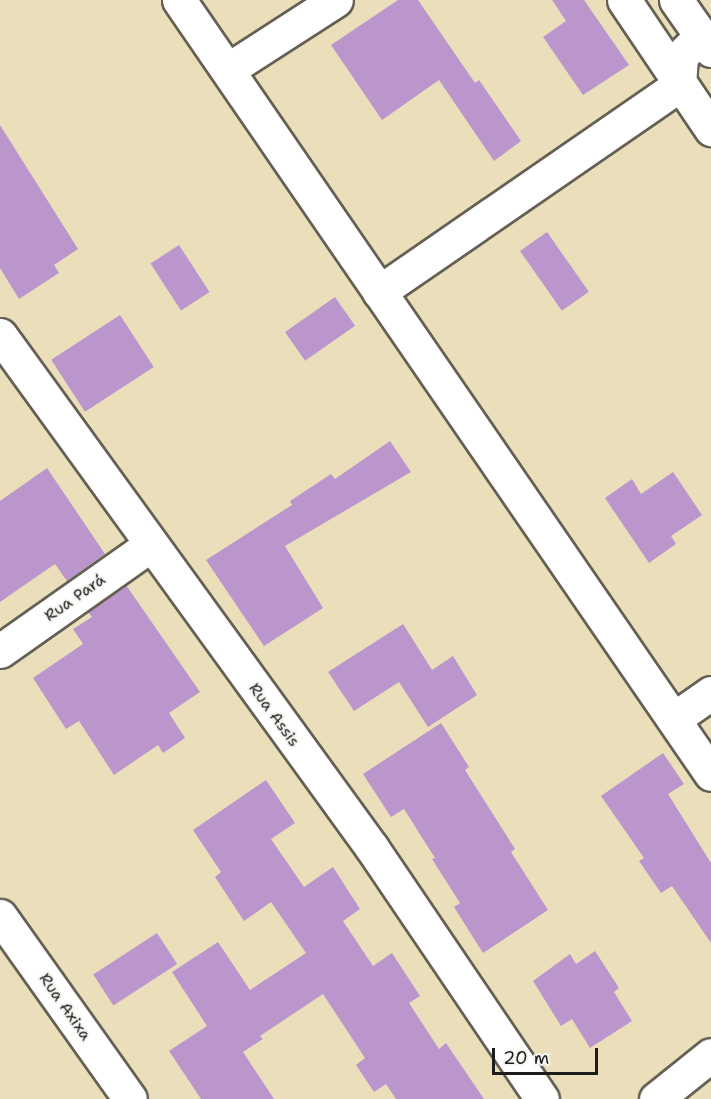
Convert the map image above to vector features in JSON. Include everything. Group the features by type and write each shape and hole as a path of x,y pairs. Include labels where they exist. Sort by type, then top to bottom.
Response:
{"street":[{"path":"179,0 229,69 379,292 675,718 711,774"},
{"path":"229,69 336,0"},
{"path":"624,0 679,85 711,129"},
{"path":"676,0 706,43 681,56 679,85"},
{"path":"379,292 679,85"},
{"name":"Rua Assis","path":"0,334 150,545 372,848 542,1099"},
{"name":"Rua Pará","path":"0,651 150,545"},
{"path":"675,718 711,693"},
{"name":"Rua Axixa","path":"0,916 130,1099"},
{"path":"656,1099 711,1055"}],"building":[{"path":"398,0 418,0 475,83 479,80 521,141 494,161 439,80 382,120 331,45"},
{"path":"552,0 584,0 629,65 583,95 543,37 566,21"},
{"path":"0,125 78,249 54,265 59,273 19,299 0,268"},
{"path":"547,232 589,292 562,311 520,251"},
{"path":"179,245 209,292 181,310 150,264"},
{"path":"335,297 355,326 305,361 285,332"},
{"path":"120,315 154,367 85,412 51,360"},
{"path":"390,441 411,472 285,546 323,608 264,646 206,560 292,505 290,501 331,474 335,479"},
{"path":"47,468 105,554 67,581 55,564 0,602 0,501"},
{"path":"673,472 702,515 671,536 676,544 649,563 605,498 632,479 641,494"},
{"path":"126,585 200,692 169,713 185,738 163,753 158,745 114,775 79,721 66,729 33,678 83,644 73,629 92,617 88,612"},
{"path":"403,624 432,670 453,656 477,695 428,727 399,682 354,711 328,672"},
{"path":"441,723 469,767 465,770 515,849 511,852 548,910 483,953 454,907 460,903 404,809 391,817 363,774"},
{"path":"663,753 684,784 668,794 711,863 711,943 672,886 661,893 639,861 644,858 601,796"},
{"path":"266,780 295,823 271,839 304,887 333,867 360,909 343,921 373,966 392,953 420,996 409,1003 439,1049 446,1043 484,1099 396,1099 386,1084 374,1092 356,1065 365,1058 323,994 260,1036 263,1039 243,1052 274,1099 201,1099 169,1051 207,1026 172,972 218,942 250,990 306,953 271,902 244,921 215,877 221,872 193,830"},
{"path":"157,933 177,964 113,1005 93,974"},
{"path":"595,951 619,988 614,992 632,1021 590,1048 572,1019 561,1026 533,981 570,954 576,964"}]}
